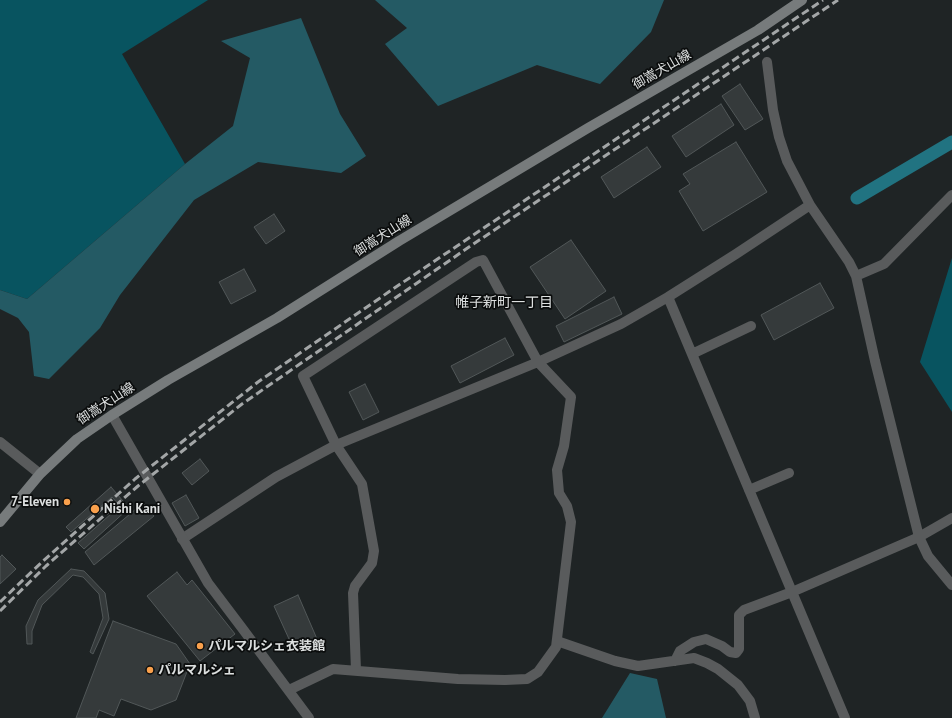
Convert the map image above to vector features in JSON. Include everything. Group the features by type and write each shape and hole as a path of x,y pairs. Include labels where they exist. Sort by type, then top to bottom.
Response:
{"main road":[{"name":"御嵩犬山線","path":"0,522 40,474 77,439 112,415 168,380 277,318 399,241 581,132 758,30 802,0"}],"street":[{"path":"767,62 779,137 787,161 810,205 849,262 856,276 875,361 919,537 928,556 952,585"},
{"path":"856,276 884,264 952,195"},
{"path":"182,539 276,477 336,445 538,362 616,327 668,297 810,205"},
{"path":"289,690 333,669 458,679 527,679 538,672 556,647 571,522 567,506 559,493 557,470 564,446 571,397 538,362 483,260 476,262 303,376 336,445 362,484 374,551 372,563 355,586 353,594 356,670"},
{"path":"668,297 845,718"},
{"path":"692,354 751,326"},
{"path":"112,415 208,583 309,718"},
{"path":"0,442 40,474"},
{"path":"749,490 790,473"},
{"path":"675,661 680,651 694,642 706,639 722,646 730,652 736,653 739,649 739,614 744,610 792,592 919,537 952,518"},
{"path":"557,641 615,661 638,666 694,658 707,663 718,669 738,685 750,701 755,718"}],"shaded area":[{"path":"0,0 208,0 122,54 185,164 27,299 0,290"},
{"path":"375,0 664,0 651,32 600,84 537,65 438,106 385,44 407,28"},
{"path":"301,18 340,114 366,156 341,173 258,162 194,200 120,295 100,328 49,379 34,376 29,332 18,318 0,309 0,290 27,299 185,164 233,126 250,58 221,41"},
{"path":"952,258 952,412 920,362"},
{"path":"630,673 657,679 666,718 602,718"}],"building":[{"path":"740,84 763,119 745,130 722,96"},
{"path":"721,104 734,125 686,157 672,136"},
{"path":"736,142 767,192 703,231 679,191 690,184 683,174"},
{"path":"647,147 661,167 614,198 601,177"},
{"path":"274,214 285,231 266,244 254,227"},
{"path":"571,240 606,291 565,319 530,267"},
{"path":"244,269 256,291 231,304 219,282"},
{"path":"820,283 834,308 774,340 761,315"},
{"path":"614,297 622,314 564,342 556,326"},
{"path":"505,338 514,355 460,383 451,366"},
{"path":"365,384 379,412 363,420 349,392"},
{"path":"200,459 209,471 192,485 182,473"},
{"path":"111,487 129,508 84,549 78,543 120,506 112,497 71,532 66,527"},
{"path":"186,495 199,518 185,526 172,503"},
{"path":"143,503 154,516 94,565 85,552"},
{"path":"2,555 16,569 0,584 0,557"},
{"path":"71,569 84,571 105,593 109,619 93,654 90,652 103,618 99,594 83,577 73,575 42,605 32,631 32,644 27,644 26,626 38,600"},
{"path":"177,572 187,585 192,580 235,634 200,661 147,596"},
{"path":"298,595 317,639 294,650 274,606"},
{"path":"113,621 176,644 190,664 176,700 151,710 121,699 114,716 99,710 96,718 76,718"}],"waterway":[{"path":"857,198 952,142"}],"railway":[{"path":"0,602 42,562 135,479 258,382 393,289 823,0"},
{"path":"0,611 46,566 138,486 242,404 469,247 838,0"}],"place":[{"name":"7-Eleven","path":"67,502"},
{"name":"Nishi Kani","path":"95,509"},
{"name":"パルマルシェ衣装館","path":"200,646"},
{"name":"パルマルシェ","path":"150,670"}],"district":[{"name":"帷子新町一丁目","path":"504,303"}]}
